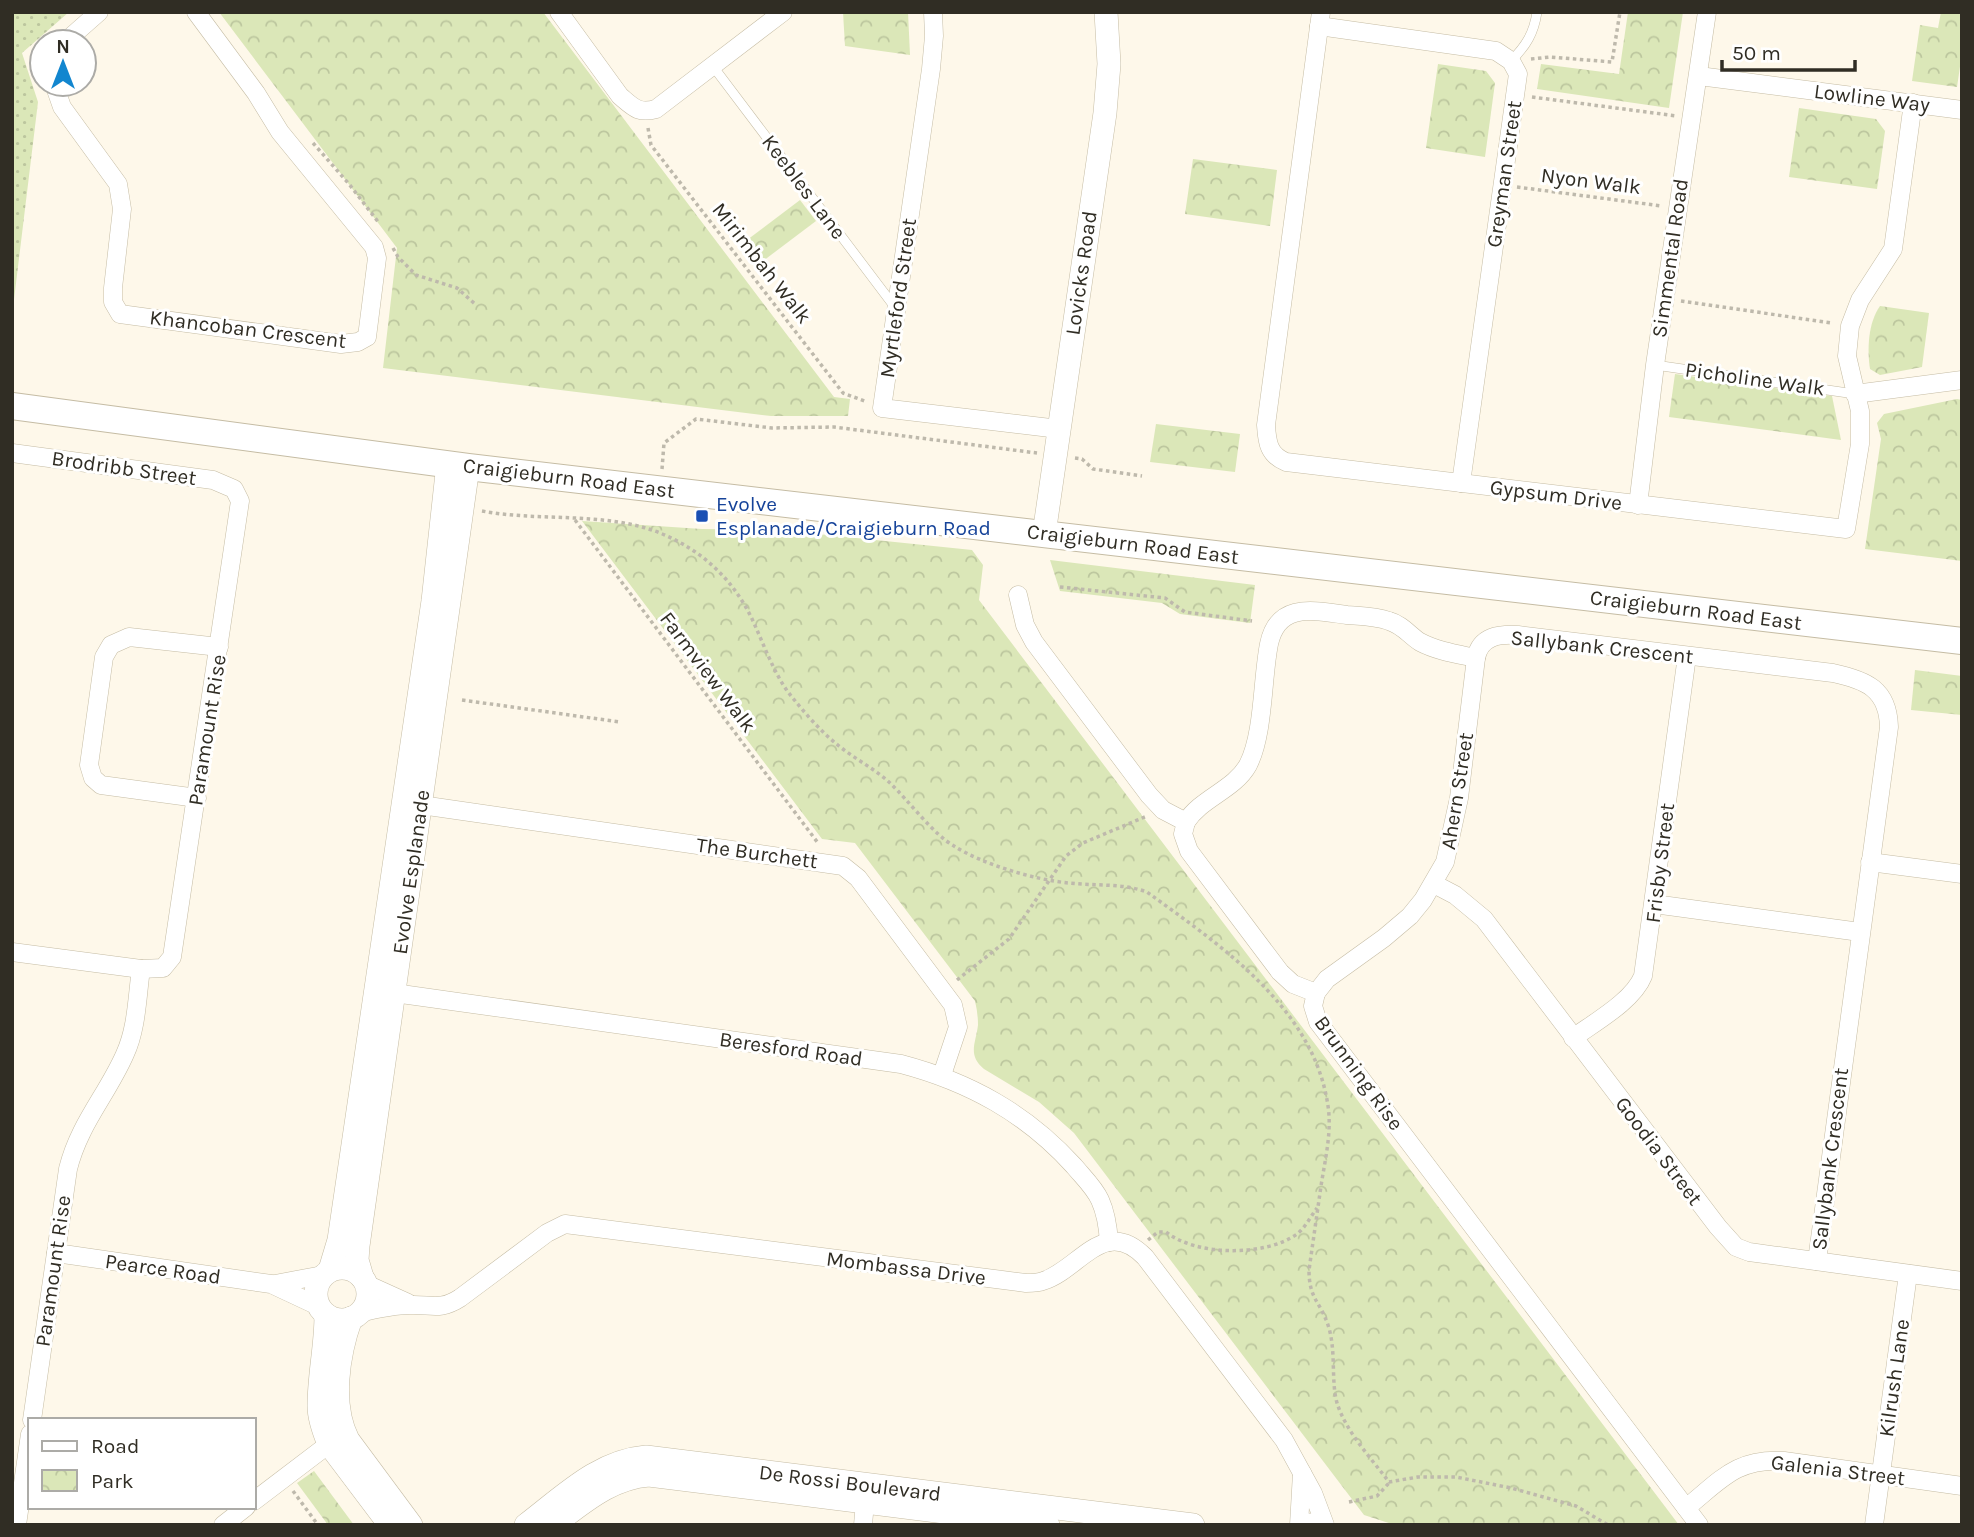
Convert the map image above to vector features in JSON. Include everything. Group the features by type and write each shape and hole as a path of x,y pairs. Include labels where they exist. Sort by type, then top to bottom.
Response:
{"main road":[{"name":"Craigieburn Road East","path":"12,406 458,465 1962,641"}],"street":[{"path":"81,28 99,12"},
{"name":"Khancoban Crescent","path":"59,98 62,107 118,184 122,209 113,302 120,314 341,344 358,342 367,337 377,258 374,247 280,132 256,93 196,12"},
{"path":"559,12 620,96 632,107 644,112 656,109 783,12"},
{"name":"Lovicks Road","path":"1044,534 1105,113 1109,64 1106,12"},
{"name":"Simmental Road","path":"1638,505 1655,365 1707,12"},
{"name":"Myrtleford Street","path":"936,13 931,69 882,408 1059,429"},
{"path":"1320,19 1496,51 1511,61"},
{"name":"Gypsum Drive","path":"1320,19 1266,425 1271,452 1286,461 1846,529 1860,444 1860,411 1847,356 1850,326 1860,300 1893,249 1913,103"},
{"name":"Greyman Street","path":"1461,484 1501,185 1516,95 1518,74 1511,61"},
{"name":"Lowline Way","path":"1699,76 1962,110"},
{"path":"1855,394 1962,380"},
{"name":"Brodribb Street","path":"12,453 213,480 234,489"},
{"name":"Evolve Esplanade","path":"364,1281 357,1260 358,1246 385,991 412,804 463,508 458,465"},
{"name":"Evolve Esplanade","path":"412,804 434,593 458,465"},
{"name":"Paramount Rise","path":"32,1418 73,1150 127,1051 135,1018 141,969 163,968 172,957 239,511 240,501 234,489"},
{"path":"1017,595 1025,625 1034,642 1160,806 1186,822 1198,807 1238,778 1246,768 1256,742 1269,642 1277,624 1293,612 1310,610 1382,619 1401,625 1423,643 1476,658"},
{"name":"Sallybank Crescent","path":"1476,658 1484,641 1503,635 1833,673 1871,686 1879,694 1887,711 1889,727 1817,1261"},
{"path":"197,798 101,785 93,778 89,765 104,657 111,645 129,637 219,647"},
{"name":"Frisby Street","path":"1573,1038 1639,987 1646,964 1687,656"},
{"name":"Ahern Street","path":"1316,993 1327,979 1410,916 1434,884 1445,862 1454,828 1476,658"},
{"name":"The Burchett","path":"412,804 843,866 858,878 956,1012 958,1027 942,1075"},
{"name":"Brunning Rise","path":"1186,822 1183,834 1185,845 1293,985 1316,993 1313,1006 1318,1022 1699,1525"},
{"path":"1870,862 1962,874"},
{"name":"Goodia Street","path":"1434,884 1455,895 1484,919 1727,1239 1736,1247 1749,1252 1962,1281"},
{"path":"1654,904 1860,932"},
{"path":"12,952 141,969"},
{"name":"Evolve Esplanade","path":"327,1272 339,1240 385,991"},
{"name":"Beresford Road","path":"385,991 891,1063 942,1075 1018,1116 1065,1156 1101,1201 1109,1242"},
{"name":"Mombassa Drive","path":"355,1316 385,1307 439,1307 452,1303 547,1233 565,1224 1026,1283 1042,1282 1053,1277 1096,1246 1109,1242"},
{"path":"1109,1242 1122,1243 1145,1257 1284,1440 1313,1493 1323,1525 1305,1525"},
{"name":"Pearce Road","path":"56,1253 271,1284 322,1311"},
{"path":"390,1525 329,1444 319,1406 326,1343 322,1311 315,1290 327,1272 347,1268 364,1281 367,1300 346,1332 337,1394 338,1417 348,1440 411,1525"},
{"name":"Pearce Road","path":"271,1284 327,1272"},
{"name":"Kilrush Lane","path":"1874,1525 1908,1274"},
{"name":"Mombassa Drive","path":"364,1281 412,1305"},
{"path":"322,1311 342,1320 355,1316"},
{"path":"17,1525 18,1480 28,1442"},
{"path":"256,1499 329,1444"},
{"name":"De Rossi Boulevard","path":"526,1525 602,1468 646,1457 1194,1525"},
{"name":"Galenia Street","path":"1686,1508 1739,1467 1759,1461 1784,1461 1962,1486"},
{"path":"1299,1525 1301,1473"},
{"name":"De Rossi Boulevard","path":"553,1525 606,1486 635,1476 649,1475 864,1514 1048,1525"},
{"path":"223,1525 243,1509"}],"lane":[{"path":"1511,61 1526,45 1535,28 1537,12"},
{"name":"Keebles Lane","path":"712,65 896,308"},
{"name":"Picholine Walk","path":"1655,365 1855,394"}],"path":[{"path":"1550,57 1612,62 1620,12"},
{"path":"1516,95 1691,118"},
{"name":"Mirimbah Walk","path":"644,112 651,145 843,393 882,408"},
{"path":"308,139 349,184 383,230"},
{"name":"Nyon Walk","path":"1501,185 1677,208"},
{"path":"389,242 398,257 416,275 457,288 475,304"},
{"path":"1665,299 1850,326"},
{"path":"662,489 664,443 696,419 772,428 834,426 1082,459 1093,469 1142,476"},
{"path":"463,508 492,513 626,523 668,537 697,553 737,590 777,674 804,711 837,745 887,780 951,845 981,861 1049,880 1133,887 1147,892 1228,951 1271,995 1302,1035 1317,1067 1328,1107 1328,1145 1309,1270 1309,1289 1327,1324 1334,1349 1337,1404 1350,1430 1389,1482"},
{"name":"Farmview Walk","path":"574,520 818,843"},
{"path":"1060,587 1165,598 1185,612 1252,621"},
{"path":"462,701 620,722"},
{"path":"943,991 1009,939 1066,856 1083,843 1143,820 1160,806"},
{"path":"1137,1250 1158,1232 1166,1232 1177,1241 1206,1248 1236,1250 1277,1244 1298,1233 1318,1206"},
{"path":"1349,1502 1377,1496 1389,1482 1419,1477 1456,1478 1511,1488 1576,1506 1608,1525"},
{"path":"284,1478 318,1525"}],"green space":[{"path":"12,12 69,12 51,28 28,28 28,48 22,53 28,71 28,98 37,98 38,102 12,316"},
{"path":"219,12 543,12 834,397 850,399 848,416 771,416 383,368 397,248"},
{"path":"843,12 908,12 910,55 845,46"},
{"path":"1628,12 1683,12 1669,108 1537,89 1541,64 1619,74"},
{"path":"1941,12 1962,12 1962,53 1957,87 1912,81 1920,25 1938,28"},
{"path":"1438,64 1486,71 1495,83 1485,157 1426,148"},
{"path":"1799,108 1876,119 1885,131 1877,189 1789,177"},
{"path":"1193,159 1277,170 1270,226 1185,214"},
{"path":"800,200 816,221 763,261 747,240"},
{"path":"1880,306 1929,313 1922,367 1880,375 1870,369 1869,336"},
{"path":"1675,374 1832,396 1841,440 1669,417"},
{"path":"1962,400 1962,561 1865,549 1881,439 1877,423 1884,414"},
{"path":"1156,424 1240,434 1235,472 1150,462"},
{"path":"582,521 702,529 779,530 972,550 983,565 979,600 1679,1525 1395,1525 1364,1515 1074,1133 1039,1102 979,1064 974,1054 978,1025 975,1001 855,843 822,839"},
{"path":"1050,560 1255,585 1250,623 1180,614 1162,603 1060,591"},
{"path":"1915,670 1962,676 1962,715 1911,710"},
{"path":"314,1471 354,1525 328,1525 297,1483"}],"place":[{"name":"Evolve Esplanade/Craigieburn Road","path":"702,516"}]}
